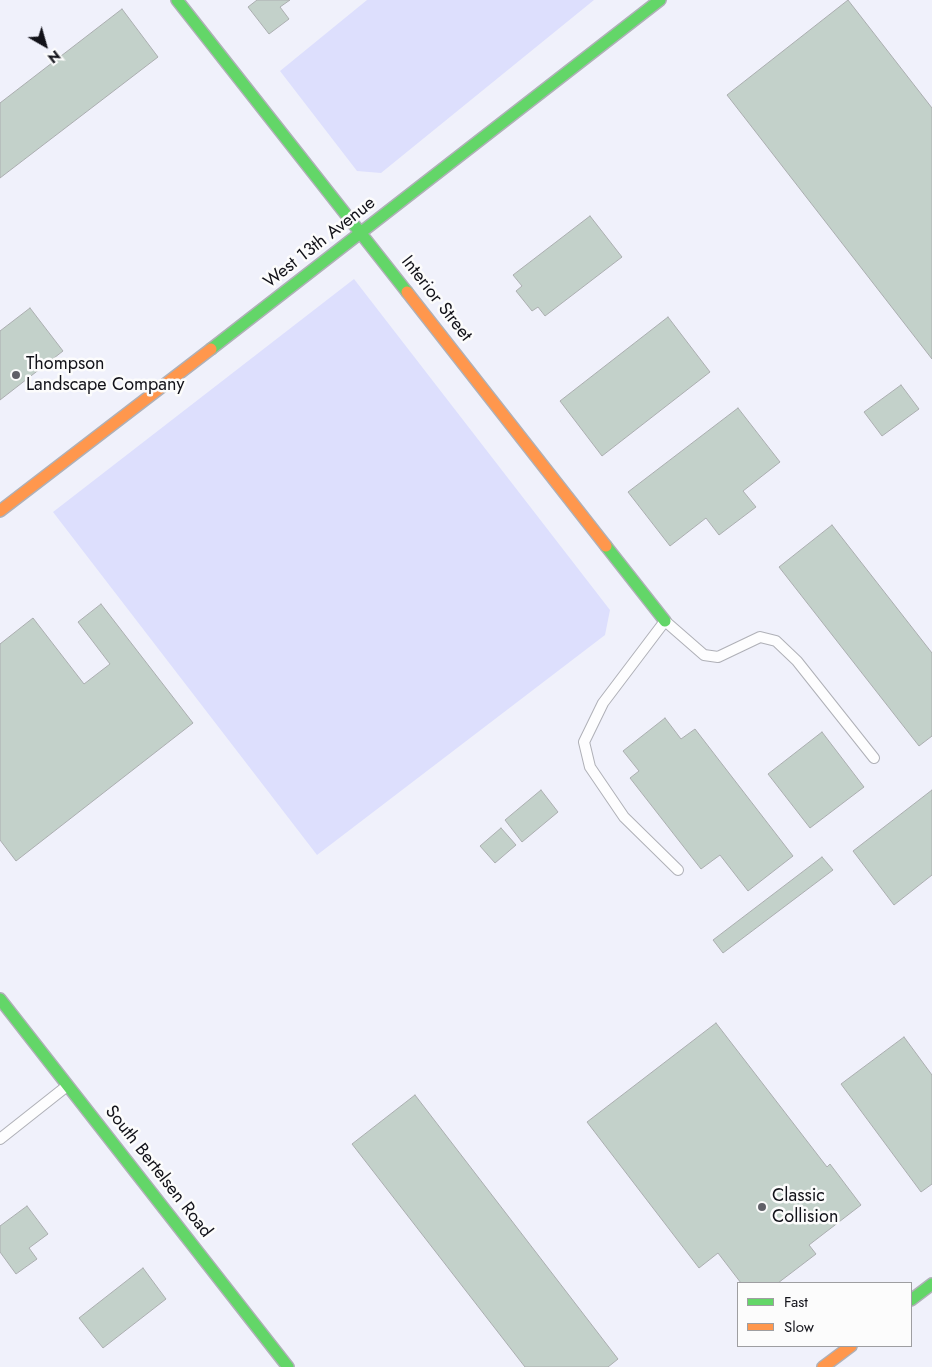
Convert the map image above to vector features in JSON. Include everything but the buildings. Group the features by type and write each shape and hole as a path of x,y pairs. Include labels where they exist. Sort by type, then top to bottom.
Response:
{"street":[{"name":"Interior Street","path":"177,0 665,621"},
{"name":"West 13th Avenue","path":"0,510 362,233 660,0"},
{"name":"South Bertelsen Road","path":"0,999 288,1367"},
{"path":"912,1299 932,1284"},
{"path":"823,1367 850,1347"}],"lane":[{"path":"678,870 624,818 590,767 584,742 603,703 665,621 704,655 718,657 760,637 776,641 797,661 874,758"},
{"path":"0,1139 68,1086"}],"shaded area":[{"path":"367,0 594,0 381,173 357,171 280,71"},
{"path":"354,279 610,610 605,635 317,855 53,512"}],"traffic: fast":[{"path":"177,0 407,292"},
{"path":"211,349 660,0"},
{"path":"606,546 665,621"},
{"path":"0,999 288,1367"},
{"path":"912,1299 932,1284"}],"traffic: slow":[{"path":"407,292 606,546"},
{"path":"0,511 211,349"},
{"path":"823,1367 850,1347"}],"place":[{"name":"Thompson Landscape Company","path":"16,375"},
{"name":"Classic Collision","path":"762,1207"}]}
